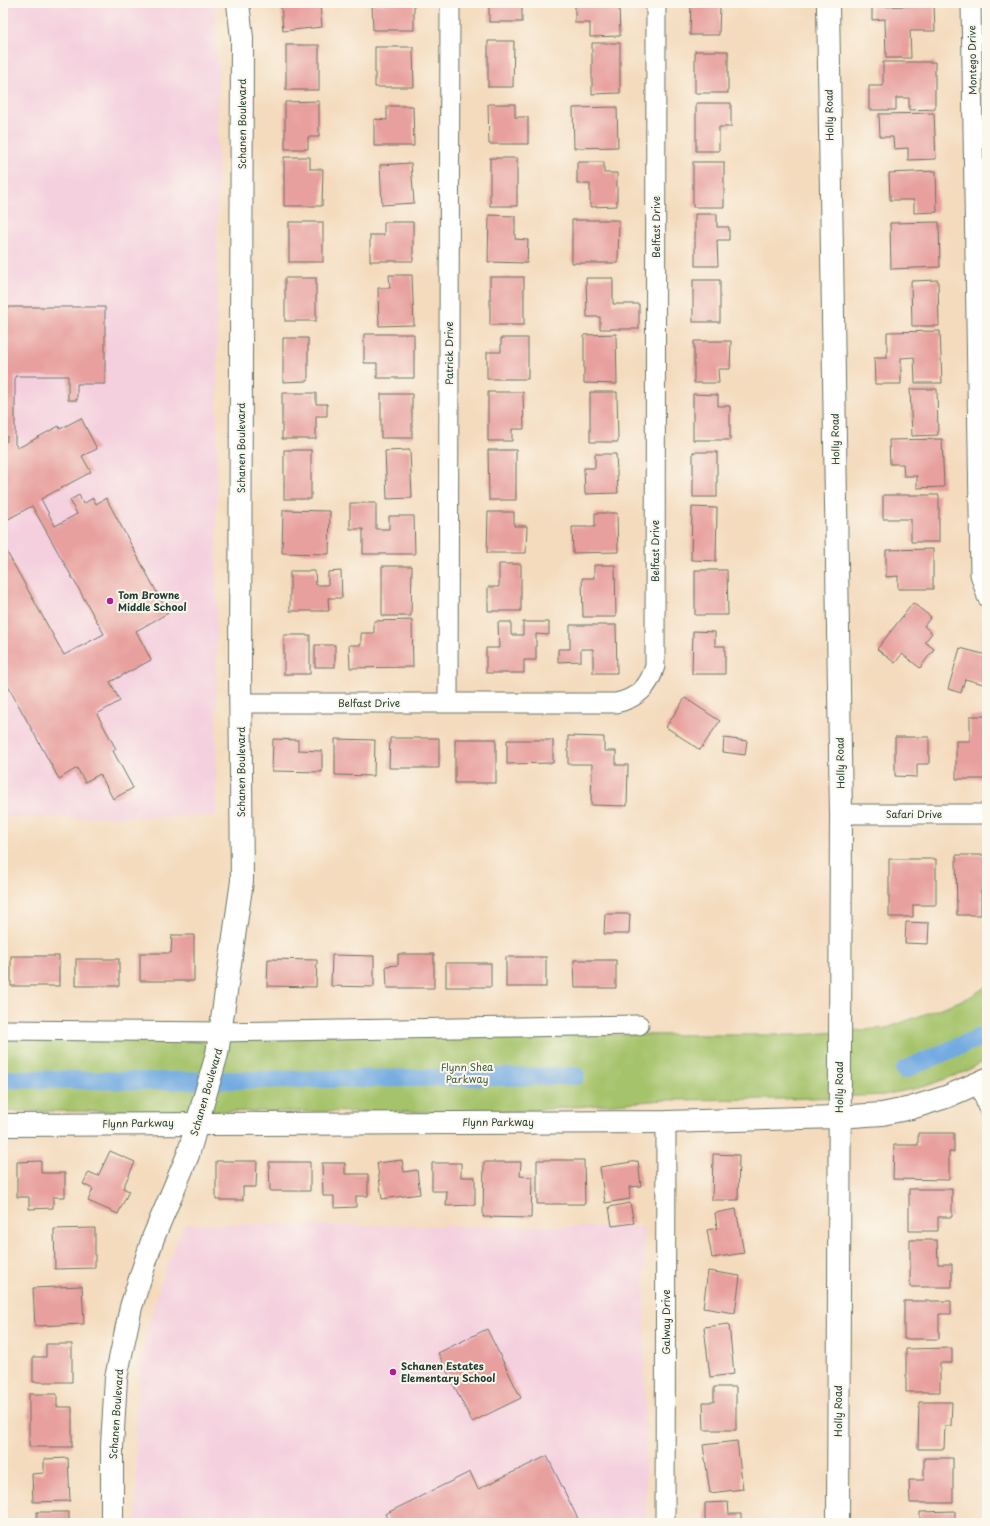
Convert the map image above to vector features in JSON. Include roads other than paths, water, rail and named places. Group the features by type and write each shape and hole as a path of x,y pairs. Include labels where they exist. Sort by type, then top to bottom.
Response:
{"street":[{"name":"Schanen Boulevard","path":"112,1523 112,1446 116,1378 130,1307 152,1238 188,1156 218,1054 242,881 240,703 242,38 238,3"},
{"name":"Patrick Drive","path":"448,702 450,3"},
{"name":"Belfast Drive","path":"240,703 616,703 629,700 641,692 651,680 655,666 656,3"},
{"name":"Holly Road","path":"828,3 841,814 838,1117 838,1523"},
{"name":"Montego Drive","path":"971,3 981,186 982,395 980,574 987,597"},
{"name":"Safari Drive","path":"841,814 987,814"},
{"path":"3,1030 222,1032 639,1025"},
{"path":"983,1081 987,1106"},
{"name":"Flynn Parkway","path":"3,1125 666,1122 838,1117 882,1114 911,1108 946,1098 983,1081"},
{"name":"Galway Drive","path":"665,1523 666,1122"}],"waterway":[{"path":"904,1070 987,1034"},
{"path":"3,1079 155,1081 576,1076"}],"place":[{"name":"Tom Browne Middle School","path":"110,601"},
{"name":"Schanen Estates Elementary School","path":"393,1372"}],"park label":[{"name":"Flynn Shea Parkway","path":"467,1072"}]}
